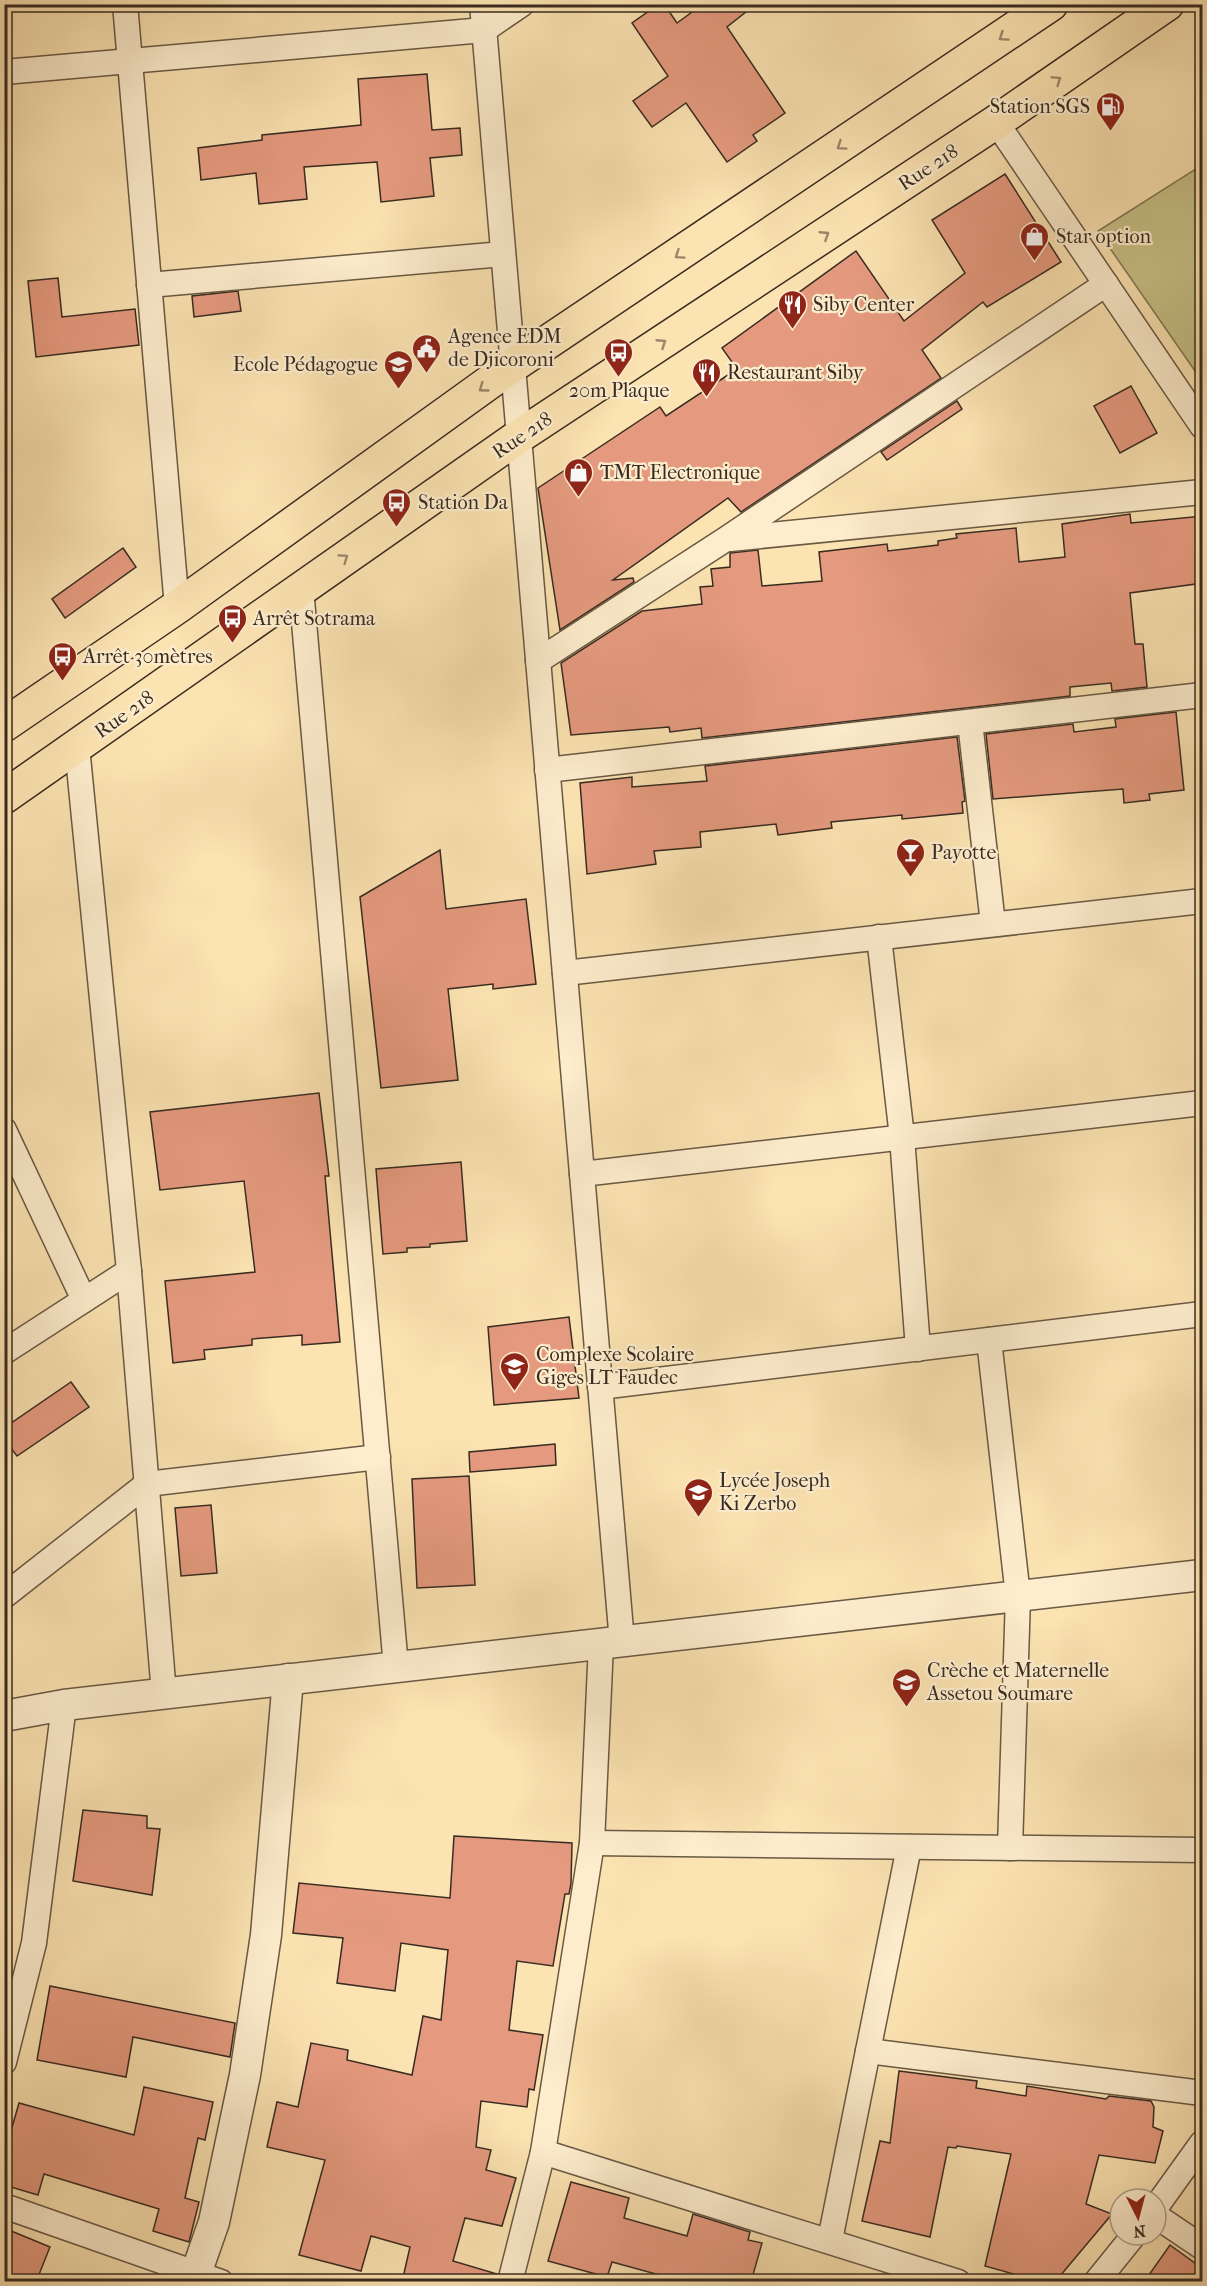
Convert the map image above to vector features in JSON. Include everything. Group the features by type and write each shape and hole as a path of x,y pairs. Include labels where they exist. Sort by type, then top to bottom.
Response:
{"highway":[{"path":"4,725 177,607 512,366 1051,4"},
{"name":"Rue 218","path":"4,798 519,437 996,122 1167,4"}],"street":[{"path":"125,4 177,607"},
{"path":"482,4 600,1387 611,1643 592,1843 543,2152 510,2282"},
{"path":"4,72 484,30 522,4"},
{"path":"996,122 1203,426"},
{"path":"149,285 503,254"},
{"path":"538,661 726,539 1106,284"},
{"path":"726,539 1203,492"},
{"path":"301,588 396,1667"},
{"path":"547,770 1203,695"},
{"path":"970,722 993,924"},
{"path":"77,747 129,1271 164,1694"},
{"path":"565,973 1203,901"},
{"path":"879,937 902,1137 918,1349"},
{"path":"582,1174 1203,1103"},
{"path":"4,1130 84,1300"},
{"path":"4,1352 129,1271"},
{"path":"600,1387 1203,1314"},
{"path":"989,1340 1018,1596 1010,1848"},
{"path":"4,1596 147,1484 378,1457"},
{"path":"4,1716 64,1705 1203,1575"},
{"path":"4,2206 204,2279 245,2074 261,1970 288,1679"},
{"path":"4,2062 34,1943 64,1705"},
{"path":"592,1843 1203,1850"},
{"path":"830,2240 909,1847"},
{"path":"868,2051 1203,2093"},
{"path":"1168,2191 1203,2144"},
{"path":"543,2152 830,2240 958,2282"},
{"path":"1168,2224 1203,2247"},
{"path":"1096,2282 1124,2247"}],"shaded area":[{"path":"1202,165 1202,381 1098,231"}],"building":[{"path":"659,4 664,4 677,23 703,4 756,4 727,27 785,113 753,135 757,141 727,162 686,103 652,127 633,101 668,76 632,23"},
{"path":"427,74 432,130 460,128 462,155 430,158 434,196 381,202 377,162 304,167 307,199 259,204 256,173 201,180 198,148 262,140 262,135 361,125 358,79"},
{"path":"1005,174 1061,262 987,307 983,302 922,350 941,378 741,512 728,498 613,580 633,578 634,582 560,630 538,488 660,407 666,416 737,369 722,348 856,251 904,321 965,273 932,220"},
{"path":"58,278 62,317 135,309 139,345 36,357 28,281"},
{"path":"238,291 241,311 194,317 192,296"},
{"path":"1131,386 1157,433 1120,453 1094,406"},
{"path":"957,401 962,409 887,460 881,452"},
{"path":"1130,514 1131,523 1203,516 1203,583 1130,593 1135,644 1143,644 1147,687 1112,691 1111,683 1070,687 1070,696 702,738 701,728 670,732 669,727 571,735 561,663 642,611 702,604 700,587 713,586 711,569 730,567 730,553 758,550 762,586 822,581 819,552 887,544 888,551 938,545 938,541 957,538 956,534 1016,528 1019,562 1065,557 1062,524"},
{"path":"123,548 136,567 65,618 52,599"},
{"path":"1176,712 1184,790 1149,794 1150,800 1124,803 1123,789 993,799 986,734 1073,724 1074,732 1116,727 1115,719"},
{"path":"957,737 965,801 962,802 963,813 902,819 902,815 831,822 832,828 778,835 776,824 700,832 701,847 654,851 656,864 587,874 580,783 632,777 632,787 707,781 705,766"},
{"path":"440,850 446,909 526,899 536,984 493,989 493,984 448,989 458,1080 381,1088 360,897"},
{"path":"319,1093 329,1176 325,1176 340,1342 302,1345 302,1335 252,1339 252,1345 204,1350 205,1359 173,1363 165,1281 255,1272 244,1181 160,1190 150,1112"},
{"path":"461,1162 467,1241 430,1244 430,1247 407,1248 407,1252 383,1254 376,1169"},
{"path":"569,1317 579,1398 494,1405 488,1327"},
{"path":"71,1382 89,1407 17,1456 4,1439 4,1428"},
{"path":"555,1444 556,1465 470,1472 469,1452"},
{"path":"469,1476 475,1585 417,1588 412,1479"},
{"path":"211,1505 217,1573 181,1576 175,1508"},
{"path":"83,1810 147,1816 147,1828 160,1829 152,1895 73,1881"},
{"path":"454,1836 572,1843 571,1884 569,1894 565,1894 553,1966 517,1961 509,2030 543,2035 534,2090 529,2089 527,2107 481,2101 476,2147 491,2150 486,2170 516,2178 502,2226 465,2218 453,2261 497,2274 496,2282 402,2282 410,2247 371,2236 361,2271 299,2255 325,2160 267,2147 277,2102 298,2107 311,2043 348,2050 347,2060 412,2075 423,2016 441,2020 448,1950 401,1943 395,1991 337,1983 343,1938 293,1933 299,1883 450,1898"},
{"path":"50,1986 235,2023 230,2057 133,2037 126,2077 37,2060"},
{"path":"899,2071 977,2081 976,2088 1026,2096 1027,2086 1106,2099 1109,2096 1151,2101 1154,2107 1153,2127 1163,2131 1155,2163 1099,2155 1086,2204 1108,2212 1108,2219 1055,2282 1042,2282 985,2266 1011,2154 957,2146 956,2148 948,2147 930,2237 862,2221 880,2141 890,2143"},
{"path":"144,2087 213,2102 205,2140 198,2138 185,2198 199,2202 189,2242 153,2231 159,2209 44,2174 38,2195 4,2185 4,2155 19,2103 134,2135"},
{"path":"571,2182 629,2198 624,2218 687,2236 693,2214 750,2232 748,2240 762,2243 751,2282 685,2282 612,2262 607,2277 548,2261"},
{"path":"4,2228 50,2247 36,2282 4,2282"},
{"path":"1170,2245 1203,2269 1203,2282 1144,2282"}],"place":[{"name":"Station SGS","path":"1111,132"},
{"name":"Star option","path":"1035,262"},
{"name":"Siby Center","path":"792,330"},
{"name":"Agence EDM de Djicoroni","path":"427,374"},
{"name":"20m Plaque","path":"619,378"},
{"name":"Ecole Pédagogue","path":"399,390"},
{"name":"Restaurant Siby","path":"706,398"},
{"name":"TMT Electronique","path":"579,498"},
{"name":"Station Da","path":"397,528"},
{"name":"Arrêt Sotrama","path":"232,644"},
{"name":"Arrêt 30mètres","path":"62,682"},
{"name":"Payotte","path":"910,878"},
{"name":"Complexe Scolaire Giges LT Faudec","path":"515,1392"},
{"name":"Lycée Joseph Ki Zerbo","path":"698,1518"},
{"name":"Crèche et Maternelle Assetou Soumare","path":"906,1708"}]}
